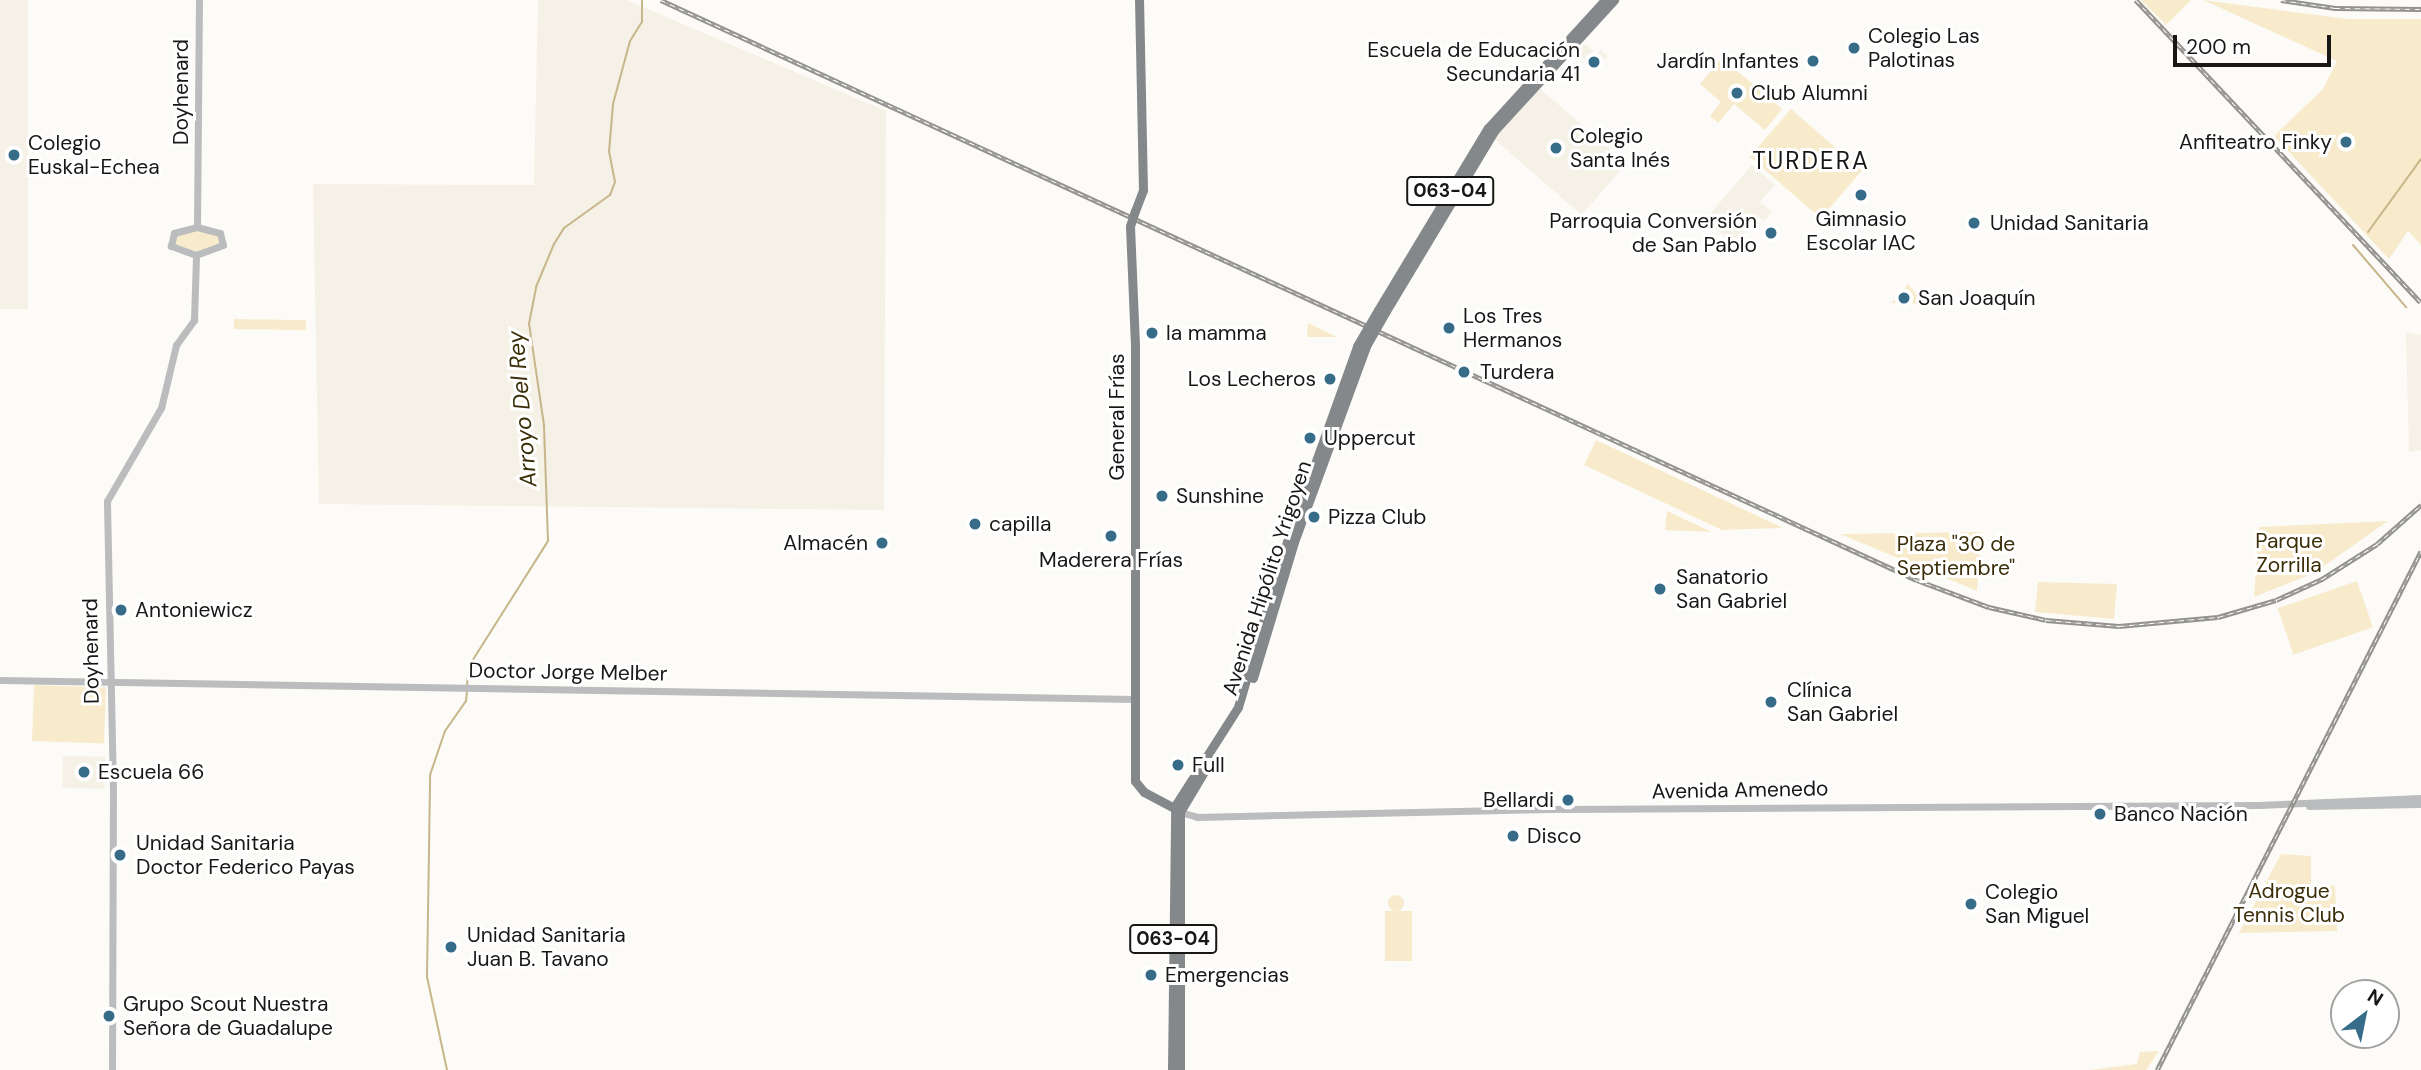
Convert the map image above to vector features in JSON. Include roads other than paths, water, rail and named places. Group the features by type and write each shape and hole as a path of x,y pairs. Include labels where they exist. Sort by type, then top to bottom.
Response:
{"main road":[{"name":"General Frías","path":"1139,0 1143,190 1130,226 1134,260 1135,781 1144,792 1177,810"},
{"name":"Avenida Hipólito Yrigoyen","path":"1177,810 1243,709 1298,530 1362,346 1488,128 1605,0"},
{"name":"Avenida Hipólito Yrigoyen","path":"1382,310 1494,131 1614,0"},
{"name":"063-04","path":"1172,1070 1177,810"},
{"name":"063-04","path":"1177,810 1180,1070"}],"street":[{"name":"Doyhenard","path":"197,227 199,0"},
{"path":"197,227 215,230 225,241 216,252 196,255 179,252 170,241 179,230 197,227"},
{"name":"Doyhenard","path":"112,1070 107,501 161,408 176,345 194,320 196,255"},
{"name":"Doctor Jorge Melber","path":"0,680 1135,699"},
{"name":"Avenida Amenedo","path":"2301,804 2421,798"},
{"name":"Avenida Amenedo","path":"1177,810 1197,817 2421,804"}],"waterway":[{"name":"Arroyo Del Rey","path":"467,685 469,666 548,541 544,425 529,324 536,287 554,244 564,228 610,195 615,182 609,152 613,104 630,41 642,22 642,0"},
{"path":"2368,232 2421,159"},
{"path":"2353,245 2406,307"},
{"name":"Arroyo Del Rey","path":"447,1070 427,977 430,775 445,731 466,701 467,691"}],"railway":[{"path":"661,0 1917,580 1989,607 2046,620 2119,626 2218,617 2276,600 2322,579 2377,544 2421,505"},
{"path":"2136,0 2421,302"},
{"path":"2281,0 2335,8 2421,9"},
{"path":"2157,1070 2421,551"}],"place":[{"name":"Colegio Las Palotinas","path":"1854,48"},
{"name":"Jardín Infantes","path":"1813,61"},
{"name":"Escuela de Educación Secundaria 41","path":"1594,62"},
{"name":"Club Alumni","path":"1737,93"},
{"name":"Anfiteatro Finky","path":"2346,142"},
{"name":"Colegio Santa Inés","path":"1556,148"},
{"name":"Colegio Euskal-Echea","path":"14,155"},
{"name":"Gimnasio Escolar IAC","path":"1861,195"},
{"name":"Unidad Sanitaria","path":"1974,223"},
{"name":"Parroquia Conversión de San Pablo","path":"1771,233"},
{"name":"San Joaquín","path":"1904,298"},
{"name":"Los Tres Hermanos","path":"1449,328"},
{"name":"la mamma","path":"1152,333"},
{"name":"Turdera","path":"1464,372"},
{"name":"Los Lecheros","path":"1330,379"},
{"name":"Uppercut","path":"1310,438"},
{"name":"Sunshine","path":"1162,496"},
{"name":"Pizza Club","path":"1314,517"},
{"name":"capilla","path":"975,524"},
{"name":"Maderera Frías","path":"1111,536"},
{"name":"Almacén","path":"882,543"},
{"name":"Sanatorio San Gabriel","path":"1660,589"},
{"name":"Antoniewicz","path":"121,610"},
{"name":"Clínica San Gabriel","path":"1771,702"},
{"name":"Full","path":"1178,765"},
{"name":"Escuela 66","path":"84,772"},
{"name":"Bellardi","path":"1568,800"},
{"name":"Banco Nación","path":"2100,814"},
{"name":"Disco","path":"1513,836"},
{"name":"Unidad Sanitaria Doctor Federico Payas","path":"120,855"},
{"name":"Colegio San Miguel","path":"1971,904"},
{"name":"Unidad Sanitaria Juan B. Tavano","path":"451,947"},
{"name":"Emergencias","path":"1151,975"},
{"name":"Grupo Scout Nuestra Señora de Guadalupe","path":"109,1016"}],"district":[{"name":"TURDERA","path":"1811,161"}],"park label":[{"name":"Parque Zorrilla","path":"2289,553"},
{"name":"Plaza \"30 de Septiembre\"","path":"1956,556"},
{"name":"Adrogue Tennis Club","path":"2289,903"}]}
